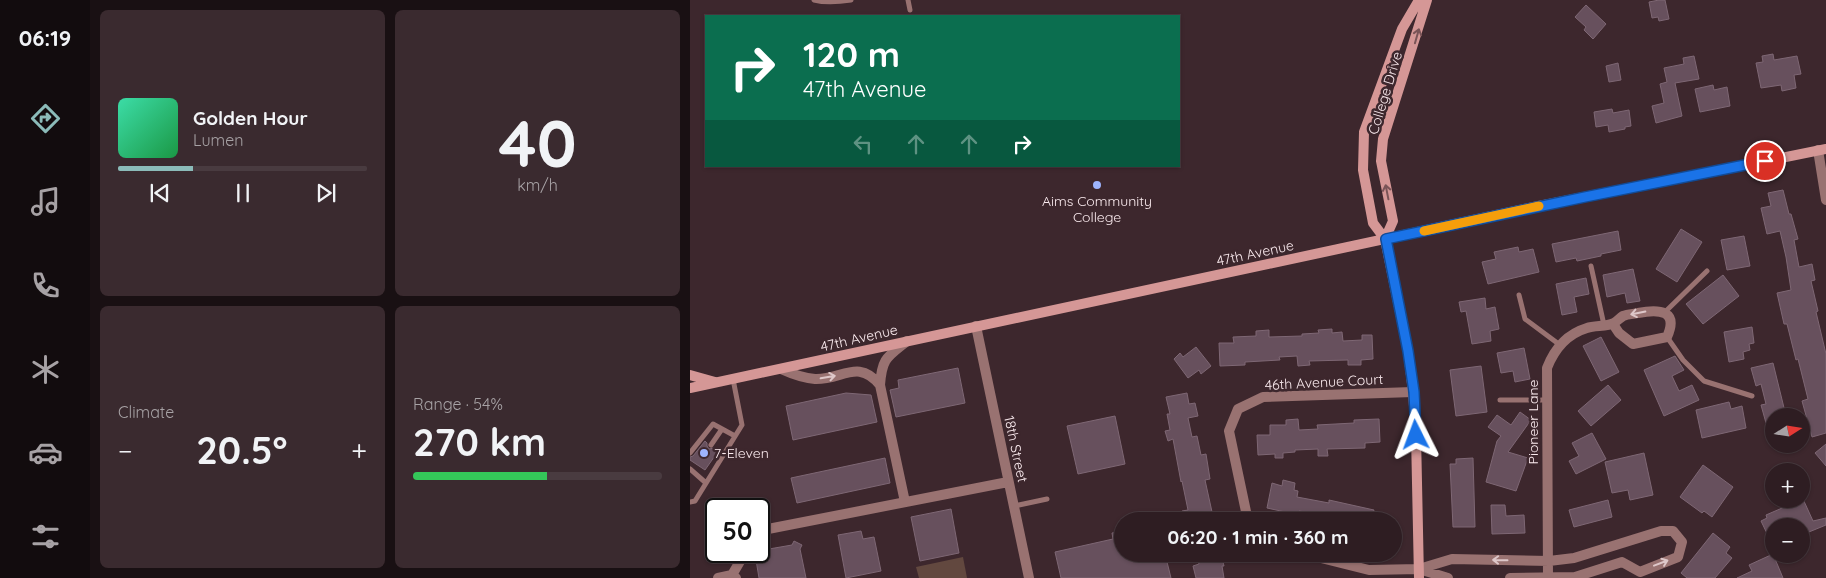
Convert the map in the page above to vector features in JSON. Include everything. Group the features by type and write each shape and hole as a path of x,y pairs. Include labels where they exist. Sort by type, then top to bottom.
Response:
{"main road":[{"name":"College Drive","path":"1419,0 1402,29 1364,132 1363,170 1373,223 1386,239 1393,221 1381,161 1383,139 1427,0"},
{"name":"47th Avenue","path":"690,388 1582,197 1822,150"},
{"path":"1386,239 1414,392 1419,573"},
{"path":"690,375 718,382"}],"street":[{"path":"1822,150 1826,200"},
{"name":"Pioneer Lane","path":"1548,577 1547,368 1551,358 1560,345 1586,328 1608,324 1624,316 1654,310 1665,312"},
{"path":"1608,324 1633,344 1666,337 1671,328 1669,318 1665,312"},
{"name":"18th Street","path":"976,326 1029,578"},
{"path":"905,502 880,385 884,361 908,341"},
{"path":"781,369 794,375 814,379 863,372 871,375 880,385"},
{"name":"46th Avenue Court","path":"1246,512 1229,431 1238,409 1263,396 1414,392"},
{"path":"770,529 1008,482"},
{"path":"1419,573 1452,558 1548,561 1574,558 1617,544 1662,531 1673,531 1682,542 1678,557 1640,572 1622,562 1617,544"},
{"path":"1336,562 1369,570 1419,573 1448,578"},
{"path":"1510,578 1576,577 1622,562"},
{"path":"718,578 734,577 740,563"}],"lane":[{"path":"814,0 839,2 851,0"},
{"path":"908,0 910,10"},
{"path":"1591,266 1608,324"},
{"path":"1665,312 1707,271"},
{"path":"1519,295 1525,319 1560,345"},
{"path":"1666,337 1683,360 1704,380 1752,396"},
{"path":"690,502 695,501 742,425 733,379"},
{"path":"1500,400 1547,400"},
{"path":"690,453 713,424 735,436"},
{"path":"711,445 722,429"},
{"path":"697,465 691,470 706,482"},
{"path":"1014,506 1047,499"}],"shaded area":[{"path":"963,557 967,578 919,578 916,567"}],"building":[{"path":"1665,0 1669,19 1659,21 1658,17 1652,18 1649,2"},
{"path":"1586,5 1606,24 1593,39 1584,30 1586,27 1575,17"},
{"path":"1773,54 1774,60 1797,56 1801,74 1794,75 1796,88 1782,91 1781,85 1761,88 1756,63 1763,62 1762,56"},
{"path":"1694,56 1699,79 1675,83 1682,116 1656,123 1652,106 1664,103 1660,84 1667,82 1664,68 1684,64 1683,58"},
{"path":"1618,63 1621,80 1609,82 1606,66"},
{"path":"1713,85 1714,90 1727,87 1730,106 1700,112 1695,89"},
{"path":"1612,109 1613,113 1629,110 1631,126 1609,132 1608,125 1596,127 1594,112"},
{"path":"1783,190 1798,239 1794,240 1799,267 1812,264 1815,280 1811,281 1826,354 1826,433 1812,437 1810,408 1804,408 1802,401 1808,399 1787,324 1784,324 1777,293 1791,290 1786,257 1780,231 1767,234 1761,208 1771,206 1768,193"},
{"path":"1681,229 1702,242 1677,282 1656,269"},
{"path":"1618,231 1621,250 1577,261 1576,258 1556,262 1552,244"},
{"path":"1744,236 1750,266 1727,270 1721,240"},
{"path":"1518,247 1519,252 1533,249 1539,272 1488,284 1482,262 1496,259 1494,252"},
{"path":"1633,269 1640,301 1627,303 1625,293 1607,297 1603,275"},
{"path":"1723,275 1739,296 1703,324 1686,304"},
{"path":"1586,278 1589,294 1574,297 1577,312 1562,315 1556,284"},
{"path":"1485,298 1486,309 1495,307 1499,329 1490,331 1491,341 1472,344 1466,311 1461,312 1459,302"},
{"path":"1752,327 1754,343 1749,344 1750,350 1743,352 1744,359 1729,362 1724,332"},
{"path":"1332,329 1332,333 1342,332 1343,341 1362,340 1362,335 1372,335 1373,359 1361,360 1361,365 1348,365 1348,360 1309,361 1310,365 1298,366 1297,356 1279,357 1280,360 1245,362 1245,365 1220,366 1219,343 1234,343 1233,337 1256,336 1256,331 1269,330 1269,337 1302,336 1302,334 1319,333 1318,330"},
{"path":"1601,337 1619,372 1601,381 1583,346"},
{"path":"1196,347 1211,366 1201,374 1199,370 1188,378 1174,359 1180,353 1183,357"},
{"path":"1524,348 1530,379 1515,382 1513,371 1501,373 1497,353"},
{"path":"1675,356 1684,370 1672,376 1679,391 1692,385 1699,400 1664,416 1644,370"},
{"path":"1773,363 1784,408 1765,408 1765,419 1761,405 1766,404 1761,384 1756,386 1751,368"},
{"path":"1481,366 1487,412 1456,416 1450,370"},
{"path":"958,368 965,403 896,417 890,390 899,388 898,380"},
{"path":"1608,385 1621,400 1591,426 1578,411"},
{"path":"846,393 871,395 877,422 793,440 786,406"},
{"path":"1187,393 1189,404 1195,403 1198,416 1188,418 1192,437 1197,436 1201,455 1206,454 1210,479 1205,480 1212,512 1182,512 1188,510 1173,439 1168,441 1165,431 1170,430 1167,414 1170,414 1166,397"},
{"path":"1729,402 1731,409 1742,406 1746,428 1702,438 1696,410"},
{"path":"1520,412 1531,420 1508,452 1528,458 1516,491 1486,482 1497,441 1501,436 1488,427 1497,415 1511,425"},
{"path":"1115,416 1125,464 1078,474 1067,426"},
{"path":"1298,419 1299,430 1318,429 1317,425 1354,423 1354,420 1379,419 1380,442 1365,443 1365,448 1327,449 1328,456 1318,456 1318,449 1295,450 1295,452 1283,453 1283,458 1275,458 1275,454 1258,455 1257,435 1270,435 1270,425 1286,425 1286,420"},
{"path":"1592,433 1606,459 1576,474 1569,461 1579,456 1572,443"},
{"name":"7-Eleven","path":"705,441 709,449 719,450 705,470 690,460 690,457 693,456"},
{"path":"1826,444 1826,466 1815,453"},
{"path":"1644,453 1653,495 1630,500 1628,490 1612,493 1605,462"},
{"path":"885,458 890,483 797,503 791,478"},
{"path":"1473,458 1475,527 1453,527 1450,464 1456,464 1456,459"},
{"path":"1703,465 1733,487 1712,517 1704,511 1702,513 1680,497"},
{"path":"1283,480 1295,483 1294,490 1298,491 1297,497 1329,503 1329,500 1374,510 1373,512 1285,512 1267,508 1272,483 1282,486"},
{"path":"1608,500 1612,517 1574,527 1569,510"},
{"path":"1491,505 1505,505 1506,516 1524,515 1525,533 1492,534"},
{"path":"1782,508 1807,508 1813,521 1826,518 1826,525 1810,532 1810,518 1767,518 1766,515"},
{"path":"951,509 959,553 920,561 911,517"},
{"path":"1765,519 1765,529 1761,521"},
{"path":"861,531 863,539 874,537 881,571 846,578 838,535"},
{"path":"1112,533 1114,533 1114,562 1167,562 1171,578 1061,578 1055,552 1113,539"},
{"path":"1713,533 1730,547 1726,553 1732,558 1715,578 1687,578 1681,573"},
{"path":"794,541 802,545 800,549 806,578 759,578 756,563 770,563 770,549 792,545"},
{"path":"1765,558 1765,563 1777,563 1783,578 1737,578 1752,571 1749,565"},
{"path":"1199,562 1223,562 1224,578 1196,578 1193,566 1199,564"}],"slow traffic":[{"path":"1424,231 1539,206"}],"place":[{"name":"Aims Community College","path":"1097,185"},
{"name":"7-Eleven","path":"704,453"}],"route":[{"path":"1416,435 1414,392 1408,351 1386,239 1534,207 1765,161"}]}
